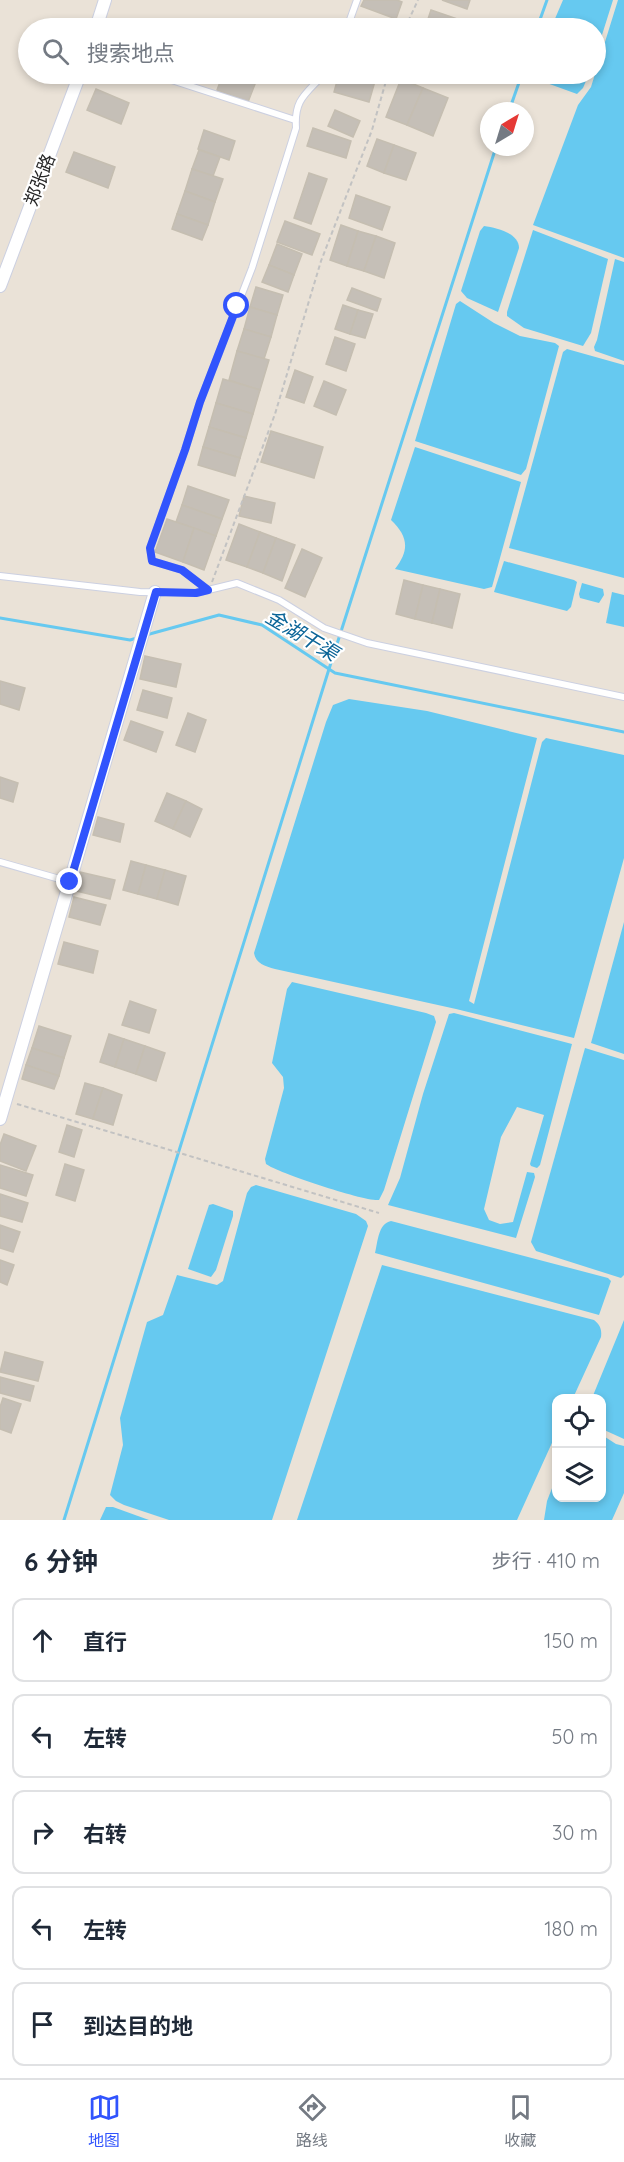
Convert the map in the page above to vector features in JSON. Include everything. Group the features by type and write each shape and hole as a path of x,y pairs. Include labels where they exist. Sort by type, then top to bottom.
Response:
{"street":[{"path":"99,18 105,0"},
{"name":"郑张路","path":"0,286 76,84"},
{"path":"0,1119 156,592"}],"lane":[{"path":"351,18 357,0"},
{"path":"184,84 295,120"},
{"path":"208,590 182,570 152,561 150,548 200,402 252,268 296,128 294,111 315,84"},
{"path":"0,576 156,592 196,593 237,583 279,600 324,628 367,643 624,697"},
{"path":"0,862 70,882"}],"path":[{"path":"410,18 418,0"},
{"path":"208,590 275,414 321,261 372,130 385,84"},
{"path":"6,1100 380,1213"}],"water":[{"path":"563,0 613,0 606,22 606,18 555,18"},
{"path":"618,0 624,0 624,258 533,225 578,105 592,84 606,84 606,39"},
{"path":"550,84 585,84 577,94"},
{"path":"484,226 511,235 519,248 498,312 467,298 461,291 480,231"},
{"path":"533,230 608,259 591,333 583,346 524,328 507,316"},
{"path":"615,259 624,262 624,361 595,351 594,347"},
{"path":"460,301 494,323 520,336 555,343 559,346 526,469 521,475 415,441 456,304"},
{"path":"567,349 624,365 624,578 509,548 563,352"},
{"path":"415,447 521,482 492,587 484,589 395,569 403,556 405,543 401,532 391,520"},
{"path":"504,561 577,582 571,607 567,611 494,592"},
{"path":"582,583 603,589 604,595 599,603 580,598"},
{"path":"612,592 624,595 624,627 606,623"},
{"path":"349,699 427,711 537,738 469,1001 474,1004 542,742 546,738 624,755 624,858 574,1038 275,969 264,966 257,960 254,953 326,722 333,705"},
{"path":"624,922 624,1054 591,1043"},
{"path":"292,982 434,1016 436,1022 379,1200 322,1186 266,1164 265,1159 284,1088 283,1077 272,1063 287,989"},
{"path":"454,1013 572,1044 540,1165 537,1168 530,1164 544,1115 517,1107 501,1137 484,1209 489,1220 500,1224 513,1222 527,1172 534,1173 535,1177 516,1238 388,1205 400,1178 423,1094 449,1014"},
{"path":"585,1048 624,1060 624,1275 621,1278 536,1251 531,1242"},
{"path":"256,1185 356,1214 366,1221 368,1226 272,1520 169,1520 124,1505 110,1495 123,1445 120,1418 147,1322 163,1315 177,1275 217,1285 223,1281 247,1193 251,1187"},
{"path":"213,1204 233,1211 233,1216 216,1270 211,1277 188,1269 209,1205"},
{"path":"391,1221 608,1278 611,1281 599,1315 375,1253 381,1229"},
{"path":"382,1265 594,1320 599,1325 601,1337 575,1394 552,1394 552,1443 517,1520 297,1520"},
{"path":"624,1320 624,1439 606,1431 606,1394 594,1394"},
{"path":"606,1438 624,1446 624,1493 612,1520 544,1520 552,1488 552,1502 606,1502"},
{"path":"106,1507 113,1507 149,1520 100,1520"}],"building":[{"path":"364,0 402,2 396,18 361,6"},
{"path":"442,0 470,0 467,9"},
{"path":"431,10 454,18 428,18"},
{"path":"219,84 255,84 248,102 217,90"},
{"path":"336,84 374,84 369,102 334,92"},
{"path":"399,84 413,84 423,88 407,125 386,117"},
{"path":"423,88 448,98 433,136 407,125"},
{"path":"96,89 129,103 121,124 87,110"},
{"path":"335,110 360,121 353,137 328,126"},
{"path":"313,128 351,141 346,158 307,146"},
{"path":"204,130 235,141 229,160 198,149"},
{"path":"377,139 394,145 384,173 367,166"},
{"path":"394,145 416,153 406,180 384,173"},
{"path":"199,150 220,157 213,176 192,169"},
{"path":"74,152 115,167 108,188 66,172"},
{"path":"192,169 223,179 215,202 185,191"},
{"path":"309,173 327,179 311,224 294,218"},
{"path":"185,191 215,202 208,225 177,214"},
{"path":"356,195 390,207 382,230 349,218"},
{"path":"177,214 208,225 202,240 172,229"},
{"path":"285,221 320,234 312,255 277,242"},
{"path":"341,225 358,231 347,266 330,260"},
{"path":"358,231 376,236 364,271 347,266"},
{"path":"376,236 395,243 384,278 364,271"},
{"path":"277,244 302,254 294,275 269,265"},
{"path":"269,265 294,275 288,292 262,282"},
{"path":"256,287 283,295 277,315 250,307"},
{"path":"352,288 381,299 377,311 347,300"},
{"path":"343,305 358,310 350,334 335,329"},
{"path":"250,307 277,315 271,337 244,329"},
{"path":"358,310 373,314 365,338 350,334"},
{"path":"244,329 271,337 264,359 237,351"},
{"path":"335,337 355,344 346,371 326,364"},
{"path":"237,351 269,360 260,390 229,380"},
{"path":"295,370 313,377 304,403 286,397"},
{"path":"223,379 260,390 253,414 216,403"},
{"path":"324,381 346,390 336,415 314,406"},
{"path":"216,403 253,414 246,438 209,427"},
{"path":"209,427 246,438 240,458 203,447"},
{"path":"271,431 323,447 314,478 261,462"},
{"path":"203,447 240,458 235,476 198,465"},
{"path":"188,486 229,500 222,519 182,505"},
{"path":"244,496 275,503 271,523 239,516"},
{"path":"182,505 222,519 216,536 176,522"},
{"path":"167,519 194,528 183,562 155,552"},
{"path":"239,524 260,532 247,567 226,560"},
{"path":"194,528 216,536 204,570 183,562"},
{"path":"260,532 276,538 263,573 247,567"},
{"path":"276,538 295,545 282,581 263,573"},
{"path":"302,549 322,558 305,597 285,588"},
{"path":"404,580 423,585 415,619 396,614"},
{"path":"423,585 440,589 432,623 415,619"},
{"path":"440,589 460,594 452,628 432,623"},
{"path":"145,656 181,664 176,687 140,679"},
{"path":"0,681 25,688 19,710 0,704"},
{"path":"143,690 172,698 167,718 137,710"},
{"path":"188,713 206,720 195,752 176,745"},
{"path":"131,721 163,732 156,752 124,740"},
{"path":"0,777 18,783 13,802 0,798"},
{"path":"167,793 186,801 173,829 155,821"},
{"path":"186,801 202,809 190,837 173,829"},
{"path":"98,817 124,824 120,842 93,835"},
{"path":"131,861 146,865 138,894 123,890"},
{"path":"146,865 165,870 157,899 138,894"},
{"path":"165,870 186,876 178,905 157,899"},
{"path":"80,872 115,880 110,899 76,891"},
{"path":"74,897 106,905 100,925 69,917"},
{"path":"64,942 98,951 93,973 58,964"},
{"path":"130,1001 156,1010 149,1033 122,1025"},
{"path":"39,1026 71,1036 64,1058 32,1048"},
{"path":"109,1034 124,1039 115,1067 100,1062"},
{"path":"124,1039 145,1046 136,1074 115,1067"},
{"path":"145,1046 165,1053 156,1081 136,1074"},
{"path":"32,1048 64,1058 59,1076 26,1065"},
{"path":"26,1065 59,1076 54,1089 22,1079"},
{"path":"85,1083 103,1088 93,1119 76,1114"},
{"path":"103,1088 122,1095 113,1125 93,1119"},
{"path":"67,1125 82,1130 74,1157 59,1152"},
{"path":"4,1134 36,1146 26,1171 0,1161 0,1145"},
{"path":"65,1164 84,1170 75,1201 56,1195"},
{"path":"0,1165 33,1175 26,1196 0,1188"},
{"path":"0,1194 28,1203 22,1222 0,1216"},
{"path":"0,1225 20,1232 13,1252 0,1248"},
{"path":"0,1260 14,1265 7,1285 0,1282"},
{"path":"5,1352 43,1362 38,1381 0,1372"},
{"path":"0,1377 34,1386 30,1401 0,1393"},
{"path":"3,1398 21,1404 11,1433 0,1429 0,1407"}],"waterway":[{"path":"541,18 547,0"},
{"path":"512,102 518,84"},
{"path":"64,1520 329,669 493,156"},
{"name":"金湖干渠","path":"146,635 219,615 262,625 335,673 624,732"},
{"name":"金湖干渠","path":"0,618 130,640 137,638"}],"route":[{"path":"70,882 156,592 196,593 208,590 182,570 152,561 150,548 200,402 237,306"}]}
